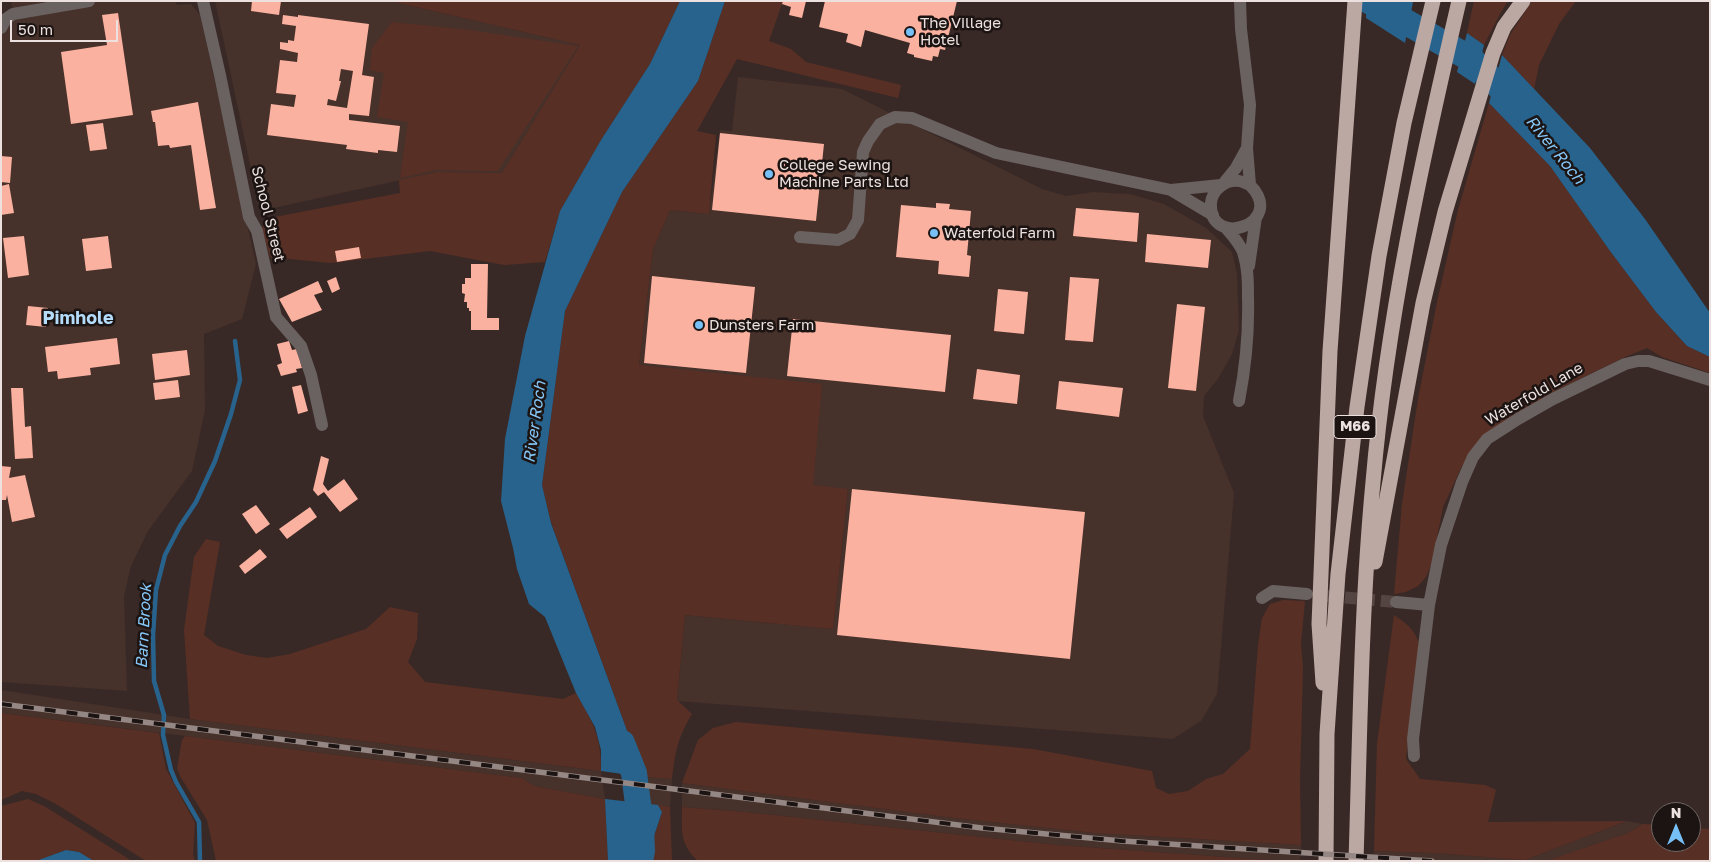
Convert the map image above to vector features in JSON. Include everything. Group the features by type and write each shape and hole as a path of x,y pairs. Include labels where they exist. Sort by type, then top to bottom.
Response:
{"highway":[{"name":"M66","path":"1327,734 1318,624 1330,351 1355,1"},
{"name":"M66","path":"1326,861 1327,734 1338,574 1358,407 1379,256 1404,123 1433,1"},
{"name":"M66","path":"1356,861 1363,623 1372,481 1395,307 1410,220 1459,1"},
{"name":"M66","path":"1363,623 1423,303 1445,212 1493,54 1504,27 1524,1"}],"street":[{"path":"1,28 6,19 13,14 89,1"},
{"name":"School Street","path":"203,1 220,73 249,217 256,231 276,317 301,346 311,376 322,425"},
{"path":"1240,1 1241,29 1250,105 1247,148 1250,185"},
{"path":"800,237 838,240 850,234 858,220 863,152 880,124 896,117 912,118 996,153 1171,190 1222,185 1230,181 1239,181 1250,185 1256,191 1259,199 1260,210 1256,218 1244,228 1225,227"},
{"path":"1247,148 1236,168 1215,191 1211,207 1213,215 1218,222 1236,239 1242,250 1248,273"},
{"path":"1171,190 1213,215"},
{"path":"1240,401 1249,335 1248,273 1256,218"},
{"name":"Waterfold Lane","path":"1414,756 1413,739 1429,605 1441,545 1472,457 1487,439 1553,399 1625,364 1650,361 1710,380"},
{"path":"1262,598 1273,591 1307,594"},
{"path":"1396,602 1429,605"}],"shaded area":[{"path":"11,1 175,1 177,5 191,4 200,15 256,264 242,319 204,334 205,410 192,471 148,531 131,566 124,596 127,691 1,682 1,14 13,10"},
{"path":"215,1 390,1 580,45 502,173 437,172 260,211"},
{"path":"390,1 680,1 650,64 601,140 560,211 545,262 504,265 430,251 331,263 270,257 262,229 264,223 275,217 400,193 399,180 437,172 502,173 580,45"},
{"path":"725,1 783,1 769,41 791,49 806,62 901,85 898,98 737,59 697,131 716,135 709,214 670,210 653,249 639,365 822,384 813,485 848,489 833,629 685,615 677,700 692,714 683,730 678,745 672,779 644,777 551,522 542,485 565,311 622,192 698,81"},
{"path":"1474,1 1508,1 1484,45 1467,33"},
{"path":"1532,1 1576,1 1559,24 1539,65 1534,89 1502,55 1510,35"},
{"path":"392,22 469,30 578,46 498,171 436,170 400,178 408,122 377,117 384,73 370,70 372,48"},
{"path":"738,77 842,89 1042,189 1066,196 1093,192 1130,194 1164,204 1206,228 1232,252 1237,274 1239,330 1232,354 1218,379 1204,396 1203,416 1234,493 1217,694 1201,721 1173,739 677,701 685,615 833,629 848,490 813,485 639,365 653,249 670,210 709,214 720,130 732,131"},
{"path":"1489,103 1550,166 1656,312 1687,346 1710,357 1710,373 1662,357 1647,348 1559,389 1462,466 1443,507 1432,563 1426,577 1418,586 1406,592 1394,594 1402,504 1418,399 1458,210"},
{"path":"206,539 220,542 204,635 218,646 246,655 267,658 290,654 366,629 390,607 418,613 417,639 408,662 425,682 563,699 576,693 598,738 601,771 190,719 184,630 194,557"},
{"path":"1283,600 1305,601 1301,643 1303,669 1300,779 1301,845 1095,833 954,818 682,783 698,740 713,728 736,722 1033,749 1152,771 1156,788 1169,794 1188,791 1206,779 1223,774 1250,749 1258,645 1262,618 1270,604"},
{"path":"1394,615 1409,627 1419,643 1406,759 1420,779 1485,785 1496,790 1488,822 1627,821 1525,860 1434,853 1374,851 1377,744"},
{"path":"1,690 190,719 601,771 605,799 534,786 522,778 1,713"},
{"path":"1,713 159,733 166,769 195,823 193,854 195,861 146,861 56,804 36,794 22,791 1,800"},
{"path":"185,736 522,778 534,786 605,799 608,861 216,861 207,820 177,768 182,740"},
{"path":"644,777 672,779 670,807 650,805"},
{"path":"682,783 954,818 1095,833 1301,845 1300,861 1057,845 682,807"},
{"path":"28,799 44,806 132,861 94,861 79,852 66,850 36,861 1,861 1,806"},
{"path":"658,805 670,807 672,861 649,861 648,854 662,813"},
{"path":"682,807 1057,845 1300,861 698,861 687,848 683,836"},
{"path":"1627,821 1643,824 1628,833 1550,860 1561,861 1373,861 1374,851 1434,853 1525,860"},
{"path":"1643,824 1651,824 1651,852 1701,852 1701,829 1710,829 1710,861 1549,860 1628,833"}],"water":[{"path":"680,1 725,1 698,81 622,192 565,311 542,485 551,523 644,777 601,771 601,750 595,727 576,693 545,617 529,604 517,569 501,501 505,439 525,336 560,211 601,140 650,64"},
{"path":"1367,1 1413,2 1405,43 1366,18"},
{"path":"1467,33 1484,45 1475,84 1457,72"},
{"path":"1502,55 1590,148 1645,219 1710,313 1710,357 1687,346 1656,312 1550,166 1489,103"},
{"path":"605,799 658,805 662,812 648,854 649,861 608,861"},
{"path":"66,850 79,852 94,861 36,861"}],"building":[{"path":"252,1 281,1 279,15 251,11"},
{"path":"783,1 806,1 802,18 789,15 791,7 782,4"},
{"name":"The Village Hotel","path":"825,1 957,1 945,50 940,49 938,57 933,56 932,61 914,57 914,55 907,53 910,43 865,30 861,47 846,42 848,34 819,27"},
{"path":"118,13 133,115 71,124 61,52 107,45 102,15"},
{"path":"283,15 298,17 298,15 369,24 362,75 374,77 369,116 349,114 349,120 400,126 397,152 378,150 378,153 346,149 347,145 267,135 271,104 294,107 296,95 276,93 280,60 297,62 298,53 280,49 280,42 288,43 288,40 294,41 296,26 282,24","holes":["341,69 353,71 347,108 327,105 328,99 336,101 341,81 339,81"]},
{"path":"198,102 216,208 200,210 191,145 170,148 169,145 158,146 155,122 153,122 151,111"},
{"path":"103,123 107,149 90,151 86,125"},
{"path":"720,133 824,144 816,221 712,210"},
{"path":"1,156 12,157 10,183 1,182"},
{"path":"9,184 14,213 1,215 1,186"},
{"name":"Waterfold Farm","path":"936,203 950,204 949,209 971,211 967,255 971,256 969,277 938,274 939,261 896,257 901,205 936,208"},
{"path":"1076,208 1139,213 1137,242 1073,236"},
{"path":"1147,234 1211,240 1208,268 1145,262"},
{"path":"24,236 29,275 8,278 3,238"},
{"path":"108,236 112,268 86,271 82,239"},
{"path":"359,247 361,258 337,262 335,251"},
{"path":"471,264 488,264 487,318 499,318 499,330 471,330 471,311 467,308 467,302 464,302 465,294 462,293 462,284 465,284 465,278 471,278"},
{"path":"652,276 755,287 746,373 644,363"},
{"path":"336,277 340,289 332,293 327,281"},
{"path":"1070,277 1099,279 1093,342 1065,340"},
{"path":"318,281 323,292 314,295 322,310 292,322 279,299"},
{"path":"998,289 1028,292 1024,334 994,331"},
{"path":"1177,304 1205,307 1196,391 1168,388"},
{"path":"28,306 48,308 46,327 26,325"},
{"path":"793,319 951,335 945,392 787,376"},
{"path":"117,338 120,364 90,368 91,375 58,379 57,371 48,372 45,347"},
{"path":"289,341 292,350 297,349 302,368 296,369 297,372 281,376 277,365 282,363 277,344"},
{"path":"187,350 190,375 155,380 152,354"},
{"path":"977,369 1020,375 1017,404 973,399"},
{"path":"178,380 180,397 155,400 153,383"},
{"path":"1059,381 1123,388 1119,417 1056,409"},
{"path":"301,385 308,411 298,414 292,387"},
{"path":"11,388 23,388 25,427 31,426 33,458 15,459"},
{"path":"321,456 329,459 323,484 328,491 344,479 358,499 340,512 324,492 318,496 313,490"},
{"path":"1,466 11,467 9,478 25,475 35,517 12,522 7,495 6,500 1,500"},
{"path":"852,489 1085,512 1070,659 837,635"},
{"path":"256,505 270,524 256,534 242,514"},
{"path":"310,507 317,517 287,539 279,529"},
{"path":"260,549 267,557 245,574 239,566"}],"waterway":[{"name":"River Roch","path":"1369,1 1471,59 1520,107"},
{"name":"Barn Brook","path":"200,861 199,822 171,770 163,735 164,715 154,681 153,635 156,590 165,555 180,526 196,502 215,461 231,414 240,380 235,341"},
{"name":"River Roch","path":"622,743 634,773 641,827 642,851 640,861"}],"tunnel":[{"path":"1327,596 1396,602"}],"railway":[{"path":"1,704 982,828 1122,841 1432,861"}],"place":[{"name":"The Village Hotel","path":"910,32"},
{"name":"College Sewing Machine Parts Ltd","path":"769,174"},
{"name":"Waterfold Farm","path":"934,233"},
{"name":"Dunsters Farm","path":"699,325"}],"district":[{"name":"Pimhole","path":"78,318"}]}
